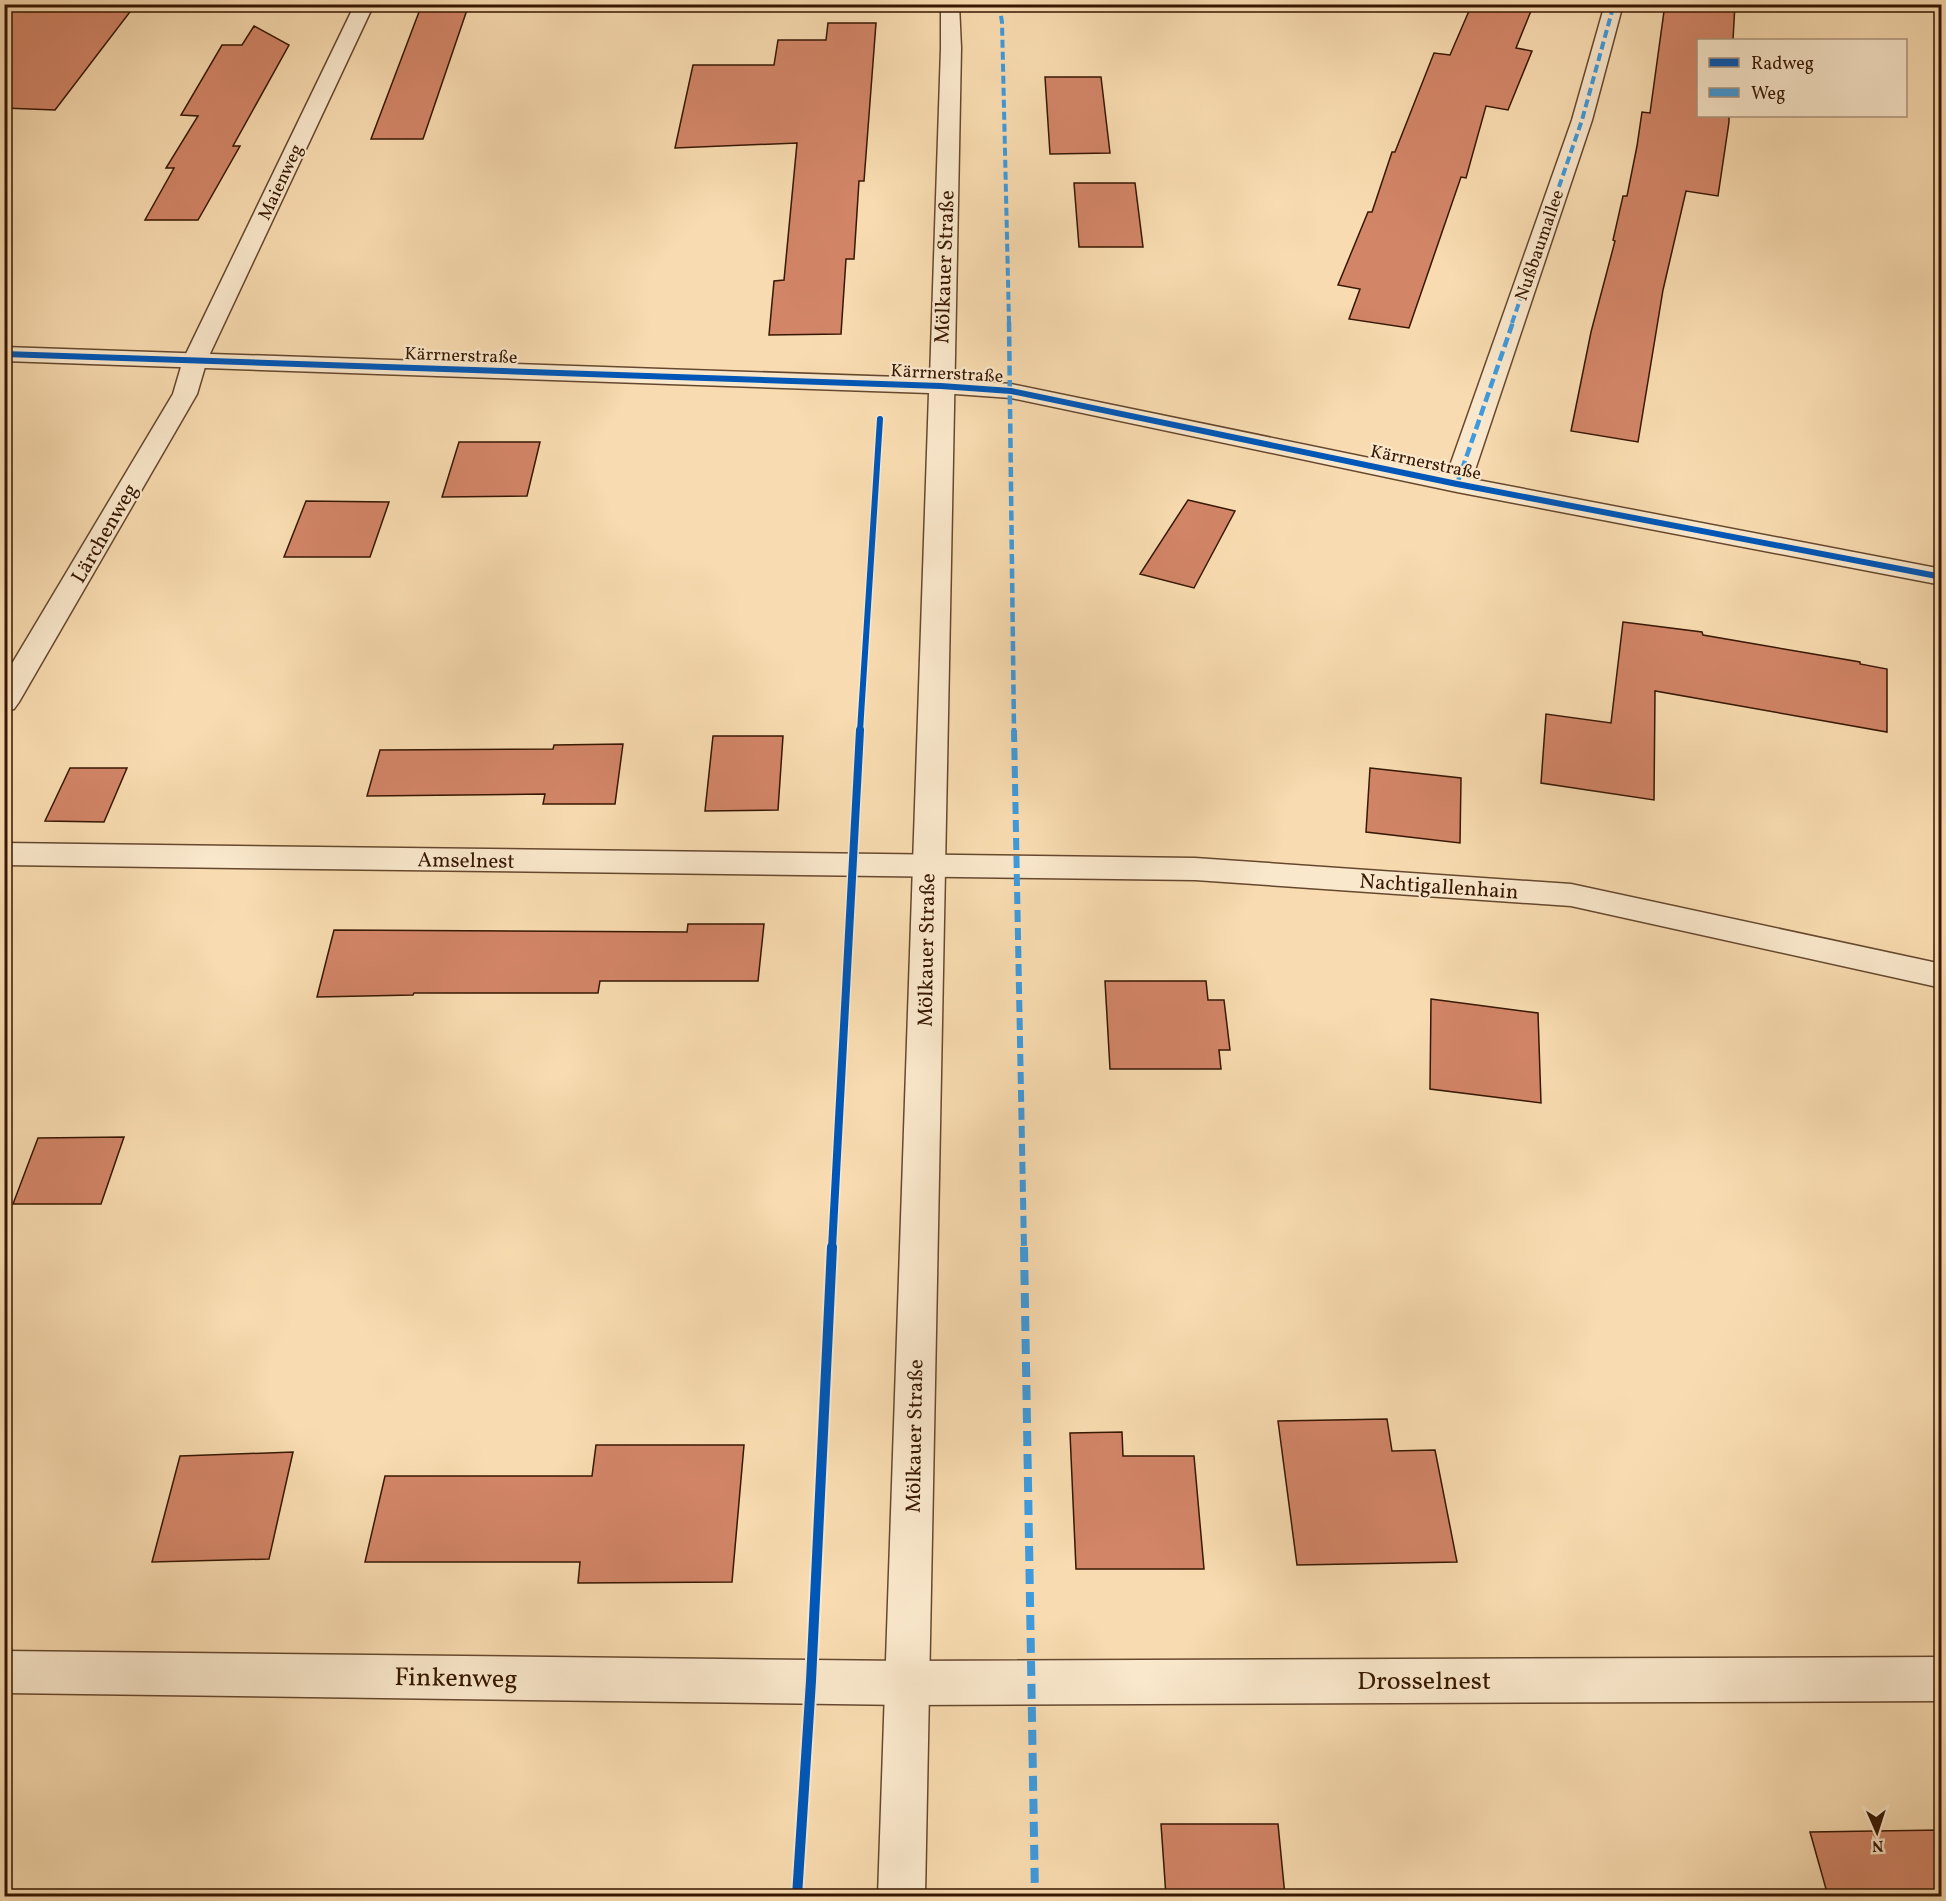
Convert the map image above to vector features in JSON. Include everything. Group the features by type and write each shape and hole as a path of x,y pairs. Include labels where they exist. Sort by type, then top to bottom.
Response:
{"street":[{"name":"Maienweg","path":"195,360 364,4"},
{"name":"Mölkauer Straße","path":"901,1896 940,386 951,48 950,4"},
{"name":"Nußbaumallee","path":"1457,484 1581,120 1614,4"},
{"name":"Kärrnerstraße","path":"4,354 940,386 1011,391 1457,484 1941,577"},
{"name":"Lärchenweg","path":"4,702 185,394 195,360"},
{"name":"Amselnest","path":"4,854 928,865"},
{"name":"Nachtigallenhain","path":"928,865 1196,869 1571,895 1941,976"},
{"name":"Finkenweg","path":"4,1672 908,1683"},
{"name":"Drosselnest","path":"908,1683 1941,1679"}],"building":[{"path":"4,4 136,4 55,110 4,108"},
{"path":"422,4 469,4 423,139 371,139"},
{"path":"1472,4 1531,11 1516,48 1532,51 1508,110 1486,106 1466,178 1461,177 1409,328 1349,319 1360,289 1338,285 1368,212 1372,212 1392,152 1395,152 1434,53 1450,55"},
{"path":"1665,4 1735,4 1733,39 1697,39 1697,117 1729,117 1729,122 1718,196 1686,191 1663,290 1638,442 1571,431 1591,332 1615,241 1613,240 1623,196 1627,196 1642,112 1650,113"},
{"path":"828,23 876,23 864,181 859,181 854,259 846,259 841,334 769,335 774,281 784,280 797,143 675,148 693,65 774,65 778,40 826,40"},
{"path":"254,26 289,45 233,146 240,146 198,220 145,220 174,168 166,168 198,116 181,115 222,45 242,45"},
{"path":"1045,77 1101,77 1110,153 1050,154"},
{"path":"1074,183 1135,183 1143,247 1079,247"},
{"path":"459,442 540,442 527,496 442,497"},
{"path":"1188,500 1235,511 1194,588 1140,574"},
{"path":"306,501 389,502 370,557 284,557"},
{"path":"1623,622 1702,632 1703,635 1860,662 1860,664 1887,669 1887,732 1655,691 1654,800 1541,783 1546,714 1611,723"},
{"path":"713,736 783,736 778,810 705,811"},
{"path":"623,744 615,804 543,804 545,794 367,796 380,750 553,749 554,745"},
{"path":"70,768 127,768 104,822 45,821"},
{"path":"1370,768 1461,778 1460,843 1366,832"},
{"path":"688,924 764,924 758,981 600,981 598,993 414,993 413,995 317,997 334,930 687,932"},
{"path":"1105,981 1206,981 1208,1000 1224,1000 1230,1050 1219,1050 1221,1069 1110,1069"},
{"path":"1431,999 1538,1013 1541,1103 1430,1089"},
{"path":"124,1137 101,1204 13,1204 38,1138"},
{"path":"1387,1419 1392,1451 1435,1450 1457,1562 1297,1565 1278,1421"},
{"path":"1122,1432 1123,1456 1194,1456 1204,1569 1076,1569 1070,1433"},
{"path":"596,1445 744,1445 732,1582 578,1583 580,1562 365,1562 385,1476 592,1476"},
{"path":"293,1452 269,1559 152,1562 180,1456"},
{"path":"1161,1824 1278,1824 1285,1896 1166,1896"},
{"path":"1941,1830 1941,1896 1828,1896 1810,1832"}],"marked path":[{"path":"999,4 1002,22 1011,391 1009,425 1035,1896"},
{"path":"1457,484 1582,120 1614,4"}],"cycle path":[{"path":"4,354 941,386 1011,391 1457,484 1942,577"},
{"path":"797,1896 811,1681 851,865 880,419"}]}
